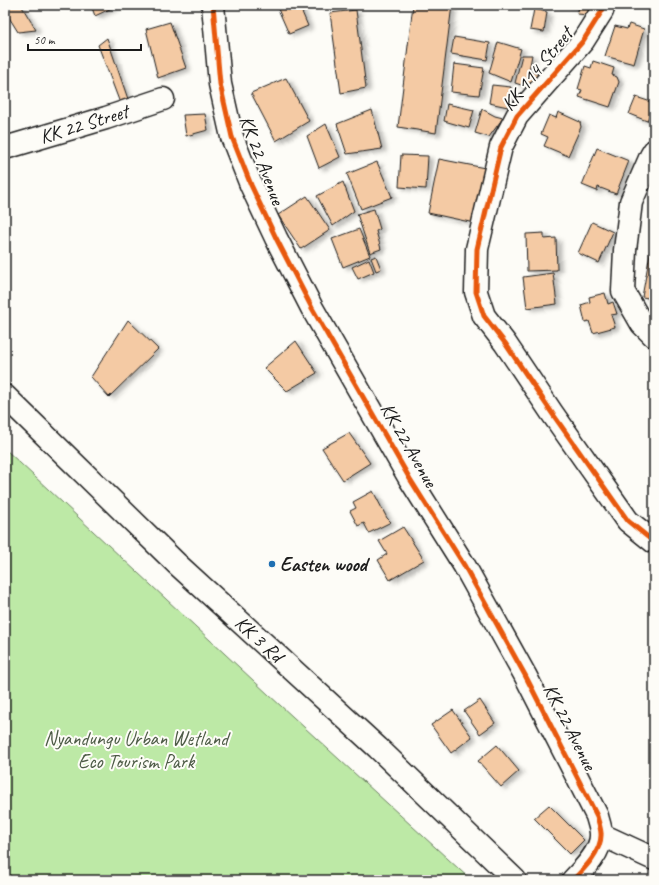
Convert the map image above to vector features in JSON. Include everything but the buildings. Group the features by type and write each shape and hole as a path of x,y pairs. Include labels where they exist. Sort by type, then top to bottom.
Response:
{"main road":[{"name":"KK 22 Avenue","path":"213,5 220,84 232,138 251,185 312,308 410,479 464,565 525,675 596,816 602,835"},
{"name":"KK 114 Street","path":"604,5 602,11 583,41 517,116 501,147 477,249 476,292 484,316 505,343 556,420 628,521 654,542"},
{"name":"KK 22 Street","path":"5,148 106,118 163,99"},
{"path":"654,151 631,202 622,291 642,324 654,336"},
{"name":"KK 3 Rd","path":"5,396 177,564 378,748 514,880"},
{"path":"573,880 585,869 598,849 602,835 645,855 654,871"}],"green space":[{"name":"Nyandungu Urban Wetland Eco Tourism Park","path":"5,449 269,695 471,880 5,880"}],"cycle path":[{"path":"213,5 220,84 232,137 251,185 276,238 312,308 410,479 464,565 525,675 597,816 601,834 599,847 592,859 573,880"},
{"path":"604,5 602,11 583,41 517,116 501,147 477,249 476,292 484,316 505,343 628,521 654,542"}],"place":[{"name":"Easten wood","path":"272,564"}]}
